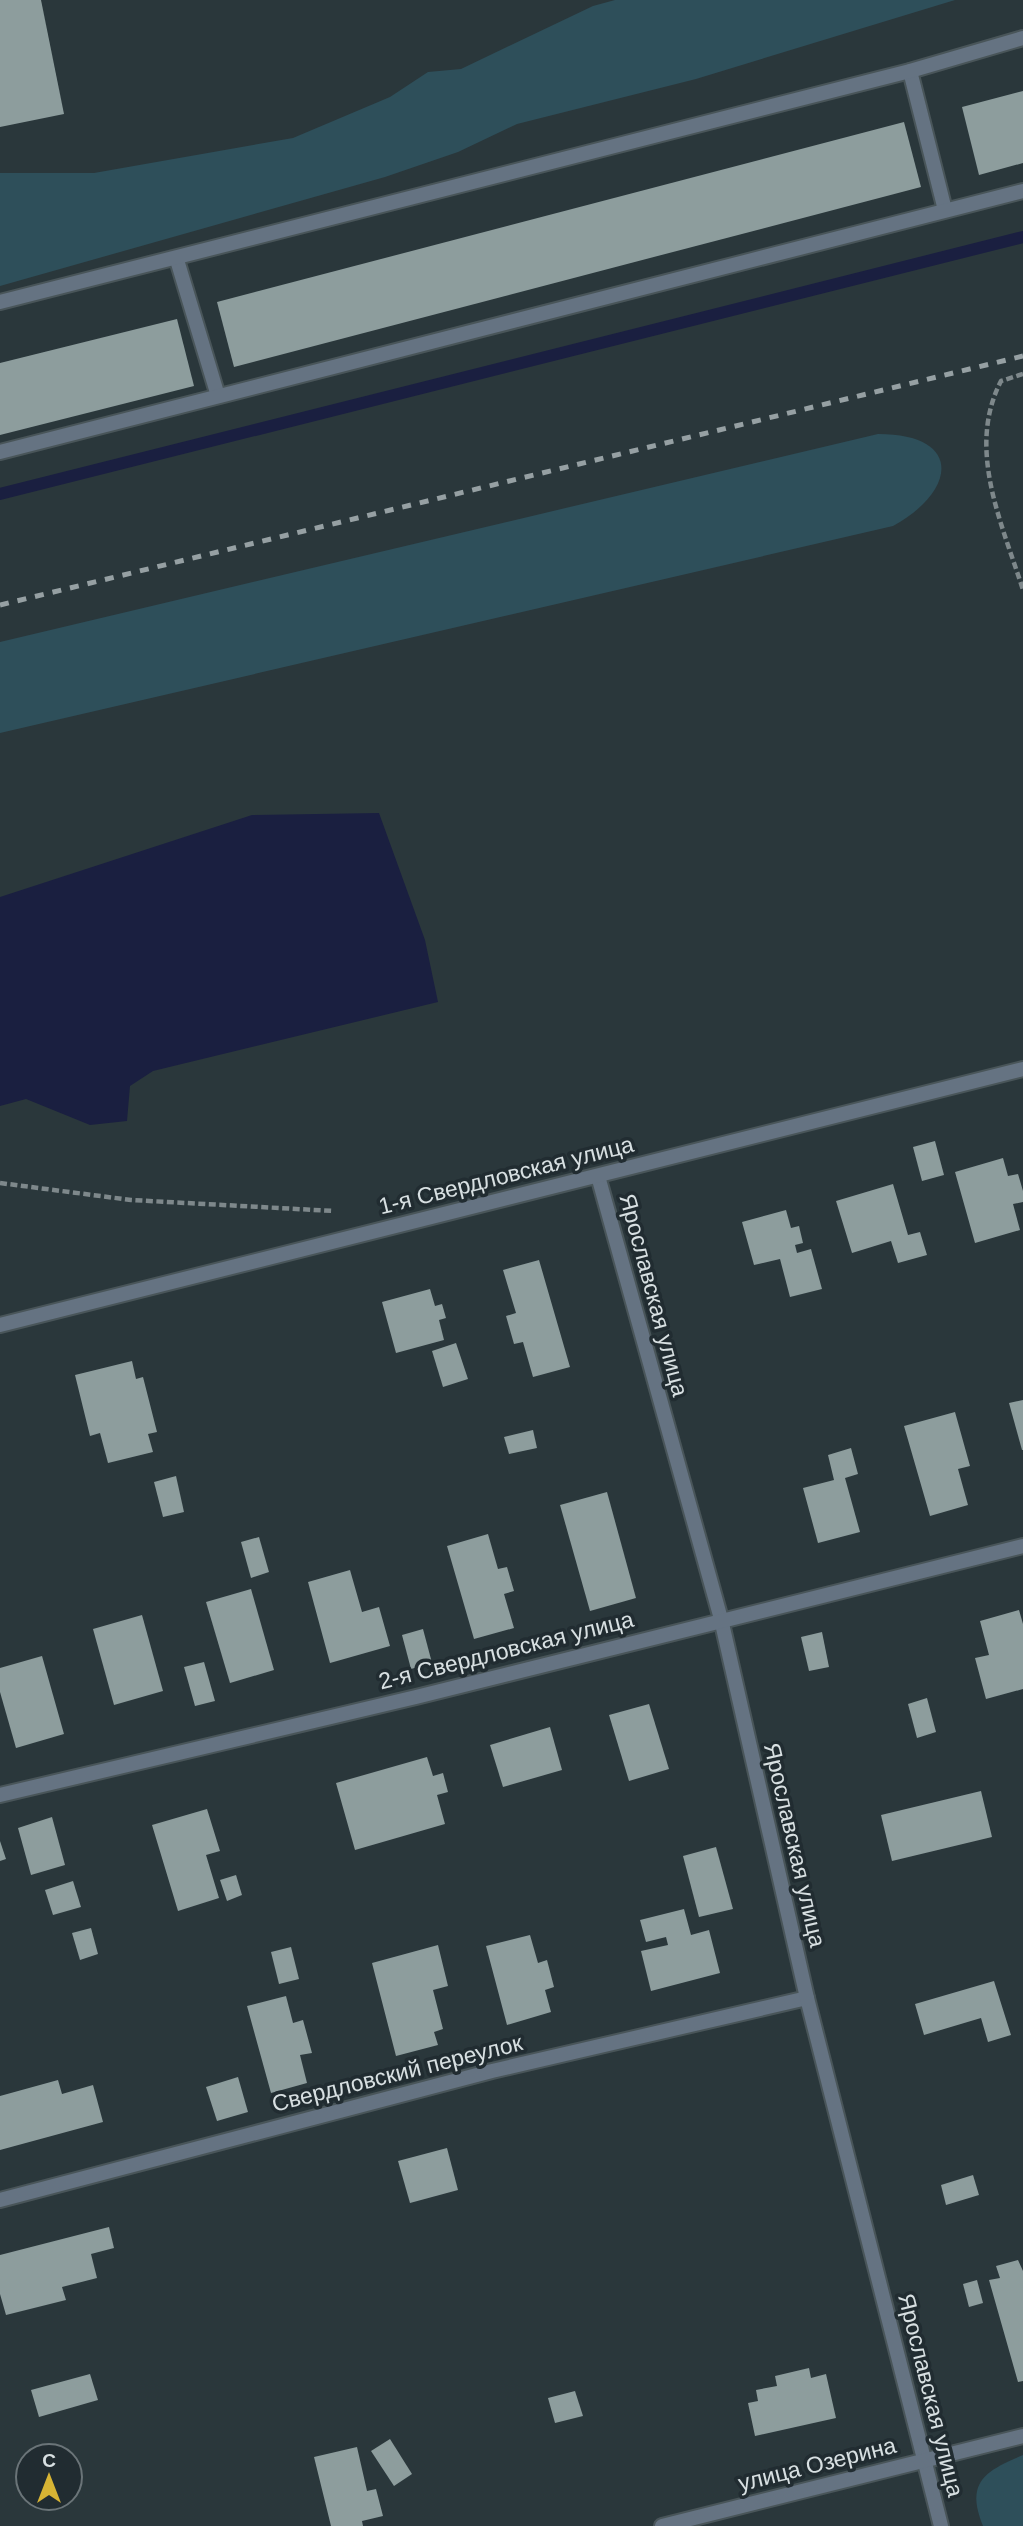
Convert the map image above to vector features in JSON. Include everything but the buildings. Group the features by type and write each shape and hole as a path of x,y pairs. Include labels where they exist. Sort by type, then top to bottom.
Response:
{"street":[{"path":"0,302 177,260 910,71 1023,38"},
{"path":"910,71 946,210"},
{"path":"0,452 1023,191"},
{"path":"177,260 218,396"},
{"name":"1-я Свердловская улица","path":"0,1325 1023,1069"},
{"name":"Ярославская улица","path":"598,1176 721,1619 807,1998 941,2526"},
{"name":"2-я Свердловская улица","path":"0,1795 416,1697 1023,1546"},
{"name":"Свердловский переулок","path":"0,2200 492,2071 807,1998"},
{"name":"улица Озерина","path":"662,2526 1023,2436"}],"path":[{"path":"1023,374 1002,381 994,396 987,431 987,471 1023,590"},
{"path":"0,1183 131,1200 337,1211"}],"shaded area":[{"path":"615,0 955,0 696,79 517,124 458,152 385,177 0,286 0,173 94,173 293,138 390,97 428,72 461,69 593,6"},
{"path":"878,434 906,437 925,443 937,454 941,467 939,482 930,497 893,526 0,733 0,642"},
{"path":"1023,2455 1023,2526 983,2526 976,2499 982,2480 998,2467"}],"water":[{"path":"379,813 425,940 438,1002 153,1071 130,1086 127,1121 90,1125 26,1099 0,1106 0,897 252,815"}],"waterway":[{"path":"0,494 1023,237"}],"railway":[{"path":"0,605 1023,356"}]}
